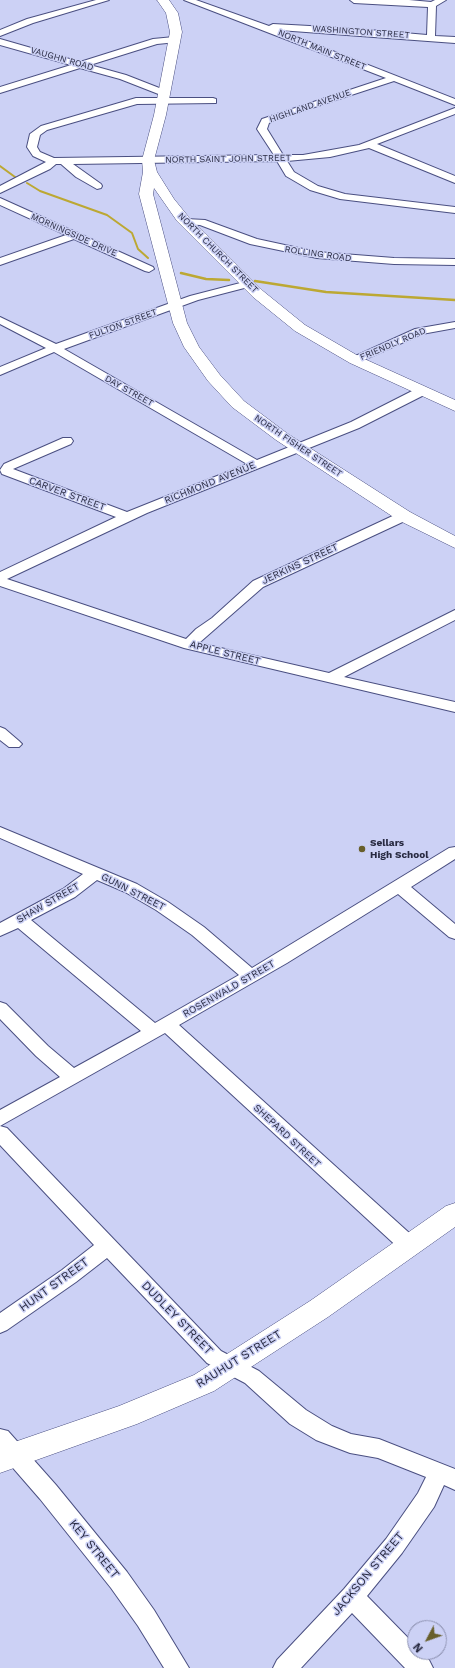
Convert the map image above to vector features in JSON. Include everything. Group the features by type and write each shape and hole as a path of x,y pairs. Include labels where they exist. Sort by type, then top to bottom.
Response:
{"main road":[{"path":"149,166 176,27 165,3"},
{"name":"NORTH CHURCH STREET","path":"149,166 169,201 186,222 273,308 300,328 356,360 455,406"},
{"name":"NORTH FISHER STREET","path":"149,166 146,194 180,324 190,343 214,378 248,412 298,447 404,516 455,543"},
{"name":"RAUHUT STREET","path":"4,1451 152,1406 204,1383 231,1367 410,1246 455,1213"}],"street":[{"path":"0,33 30,21 105,0"},
{"name":"NORTH MAIN STREET","path":"165,3 188,0 455,102"},
{"path":"354,0 432,5 442,0"},
{"path":"431,37 432,5"},
{"name":"WASHINGTON STREET","path":"267,29 283,27 455,40"},
{"path":"0,90 156,42 174,40"},
{"name":"VAUGHN ROAD","path":"0,42 124,77 164,92"},
{"name":"HIGHLAND AVENUE","path":"392,78 265,121 262,129 290,174 297,179 326,192 344,197 455,210"},
{"path":"54,161 42,157 33,150 35,134 38,130 164,92 213,101"},
{"name":"NORTH SAINT JOHN STREET","path":"54,161 149,166 280,159 330,154 368,144 455,111"},
{"path":"368,144 455,180"},
{"path":"0,190 46,167 54,161"},
{"path":"64,161 80,175 97,186"},
{"name":"MORNINGSIDE DRIVE","path":"0,201 149,269"},
{"name":"ROLLING ROAD","path":"186,222 201,222 254,242 302,253 357,259 455,262"},
{"path":"0,262 75,235"},
{"name":"FULTON STREET","path":"0,371 55,348 175,305 207,294 248,284"},
{"name":"DAY STREET","path":"0,320 55,348 256,464"},
{"name":"FRIENDLY ROAD","path":"356,360 419,331 455,325"},
{"name":"RICHMOND AVENUE","path":"0,577 127,517 355,425 422,391"},
{"name":"CARVER STREET","path":"67,441 8,467 7,472 127,517"},
{"name":"JERKINS STREET","path":"189,645 201,632 217,621 258,584 404,516"},
{"name":"APPLE STREET","path":"0,581 189,645 455,707"},
{"path":"331,678 455,614"},
{"path":"0,732 14,744"},
{"name":"GUNN STREET","path":"0,832 131,888 162,906 198,931 251,976"},
{"name":"ROSENWALD STREET","path":"0,1119 251,976 455,852"},
{"name":"SHAW STREET","path":"0,930 69,893 95,873"},
{"path":"399,886 455,933"},
{"name":"SHEPARD STREET","path":"20,920 160,1028 410,1246"},
{"path":"0,1008 42,1051 72,1077"},
{"name":"DUDLEY STREET","path":"0,1133 214,1357 252,1377 298,1417 324,1433 350,1443 379,1449 448,1476"},
{"name":"HUNT STREET","path":"0,1324 69,1276 107,1246"},
{"name":"KEY STREET","path":"4,1451 48,1492 119,1580 177,1668"},
{"name":"JACKSON STREET","path":"285,1668 352,1597 402,1535 426,1500 448,1476"},
{"path":"352,1597 421,1668"}],"waterway":[{"path":"0,166 15,177"},
{"path":"27,183 40,191 107,215 132,233 138,249 148,258"},
{"path":"181,273 206,279 229,280"},
{"path":"255,281 326,292 455,300"}],"place":[{"name":"Sellars High School","path":"362,849"}]}
